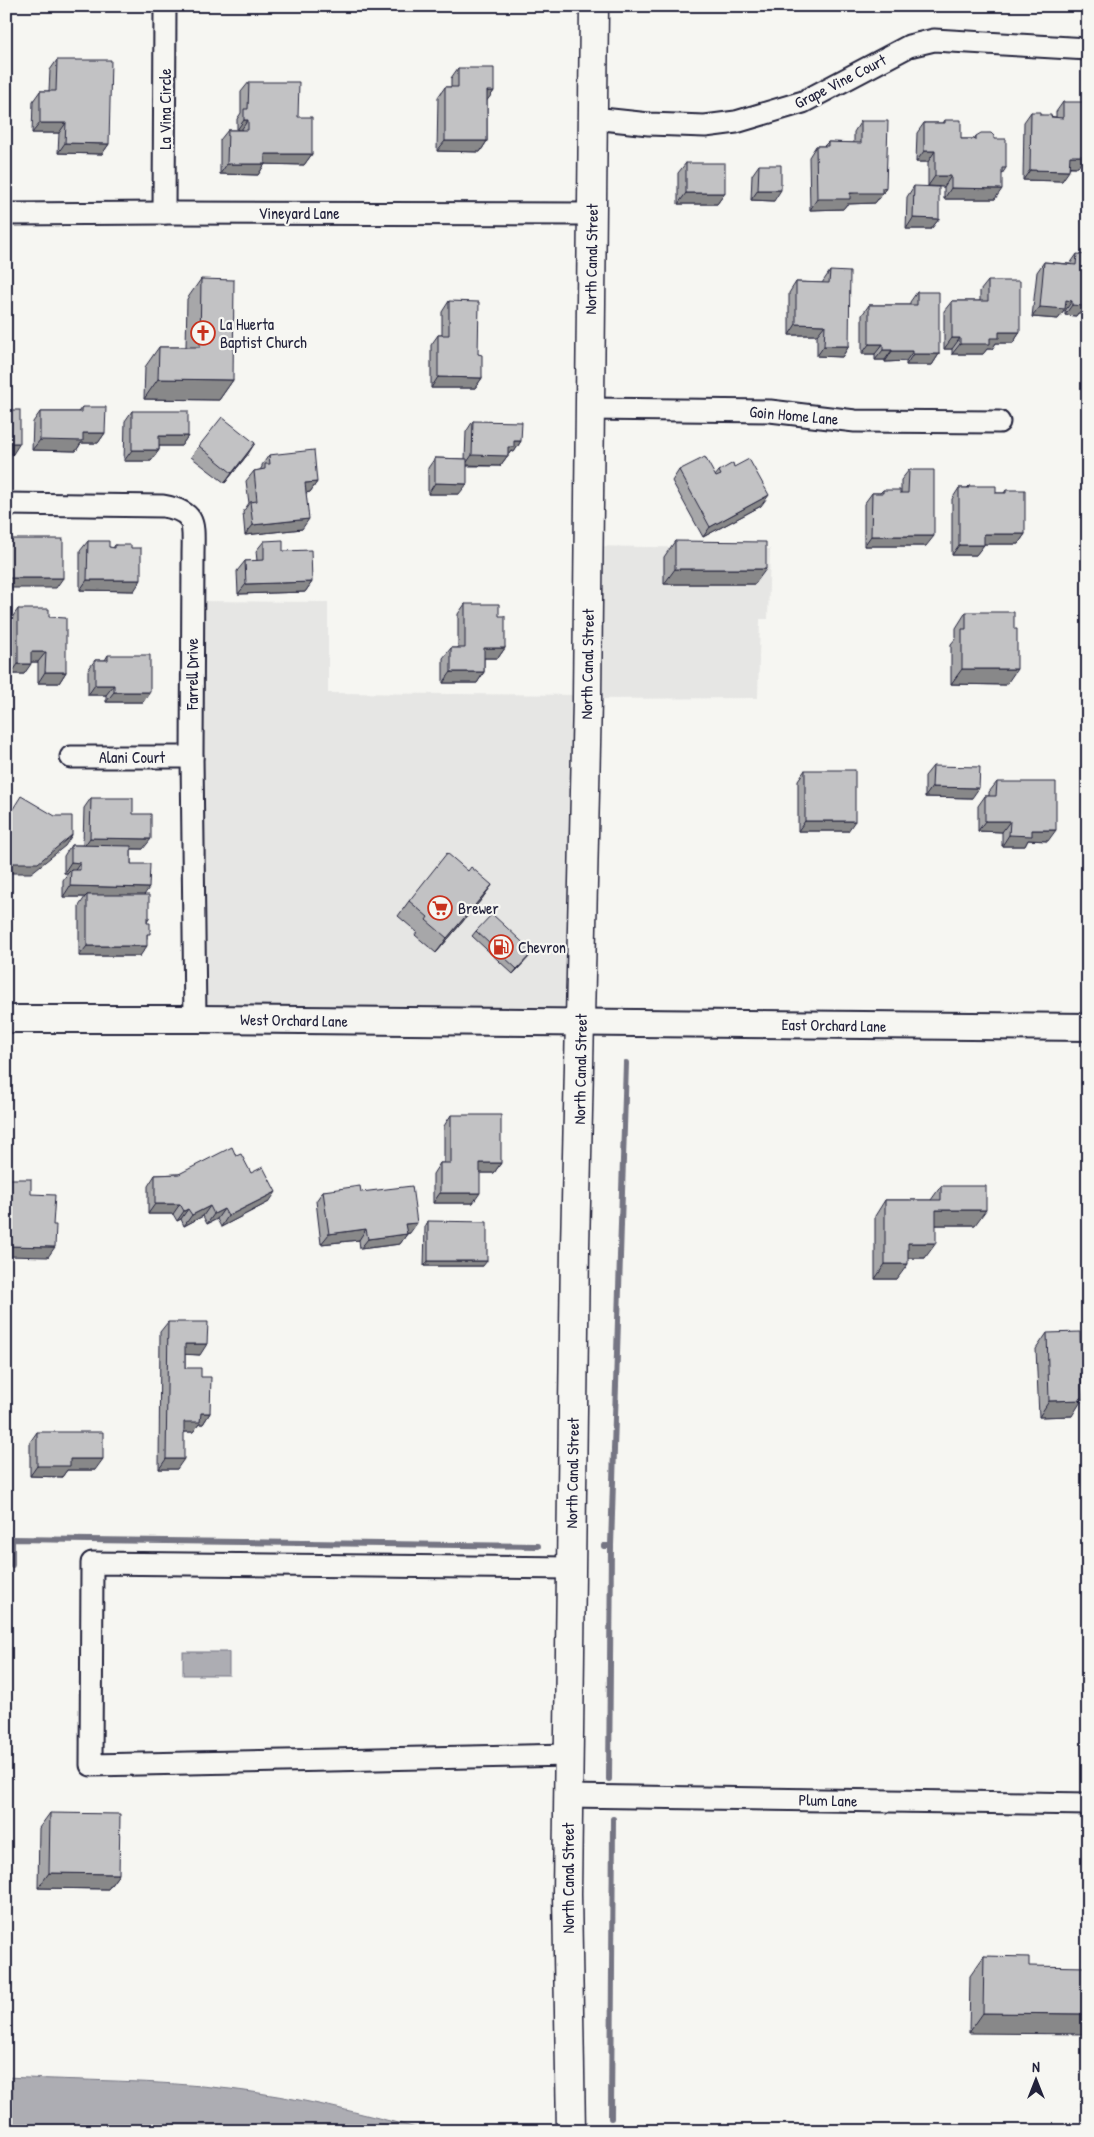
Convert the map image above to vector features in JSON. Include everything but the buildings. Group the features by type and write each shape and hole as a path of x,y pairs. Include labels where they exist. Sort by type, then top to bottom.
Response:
{"main road":[{"name":"North Canal Street","path":"571,2131 567,1894 568,1755 587,699 594,6"}],"street":[{"name":"La Vina Circle","path":"164,212 165,6"},
{"name":"Grape Vine Court","path":"593,118 649,124 705,126 736,122 803,102 910,46 934,40 1088,49"},
{"name":"Vineyard Lane","path":"6,214 164,212 591,214"},
{"name":"Goin Home Lane","path":"589,409 770,411 855,421 999,422"},
{"name":"Farrell Drive","path":"6,504 163,506 178,509 190,518 193,529 194,556 192,758 195,1018"},
{"name":"Alani Court","path":"72,757 192,758"},
{"name":"West Orchard Lane","path":"6,1019 195,1018 581,1022"},
{"name":"East Orchard Lane","path":"581,1022 1088,1027"},
{"path":"568,1755 91,1765 92,1563 571,1568"},
{"name":"Plum Lane","path":"568,1796 1088,1804"}],"shaded area":[{"path":"588,546 770,549 768,619 760,619 758,698 587,699 581,1022 195,1019 193,601 328,602 328,693 587,695"},
{"path":"183,1652 229,1652 229,1675 183,1675"},
{"path":"6,2077 146,2082 230,2089 280,2096 329,2106 427,2131 6,2131"}],"waterway":[{"path":"611,1546 626,1063"},
{"path":"6,1564 12,1565 12,1539 538,1546"},
{"path":"604,1546 611,1546 609,1779"},
{"path":"611,2118 613,1819"}],"place":[{"name":"La Huerta Baptist Church","path":"203,333"},
{"name":"Brewer","path":"440,908"},
{"name":"Chevron","path":"501,947"}]}
